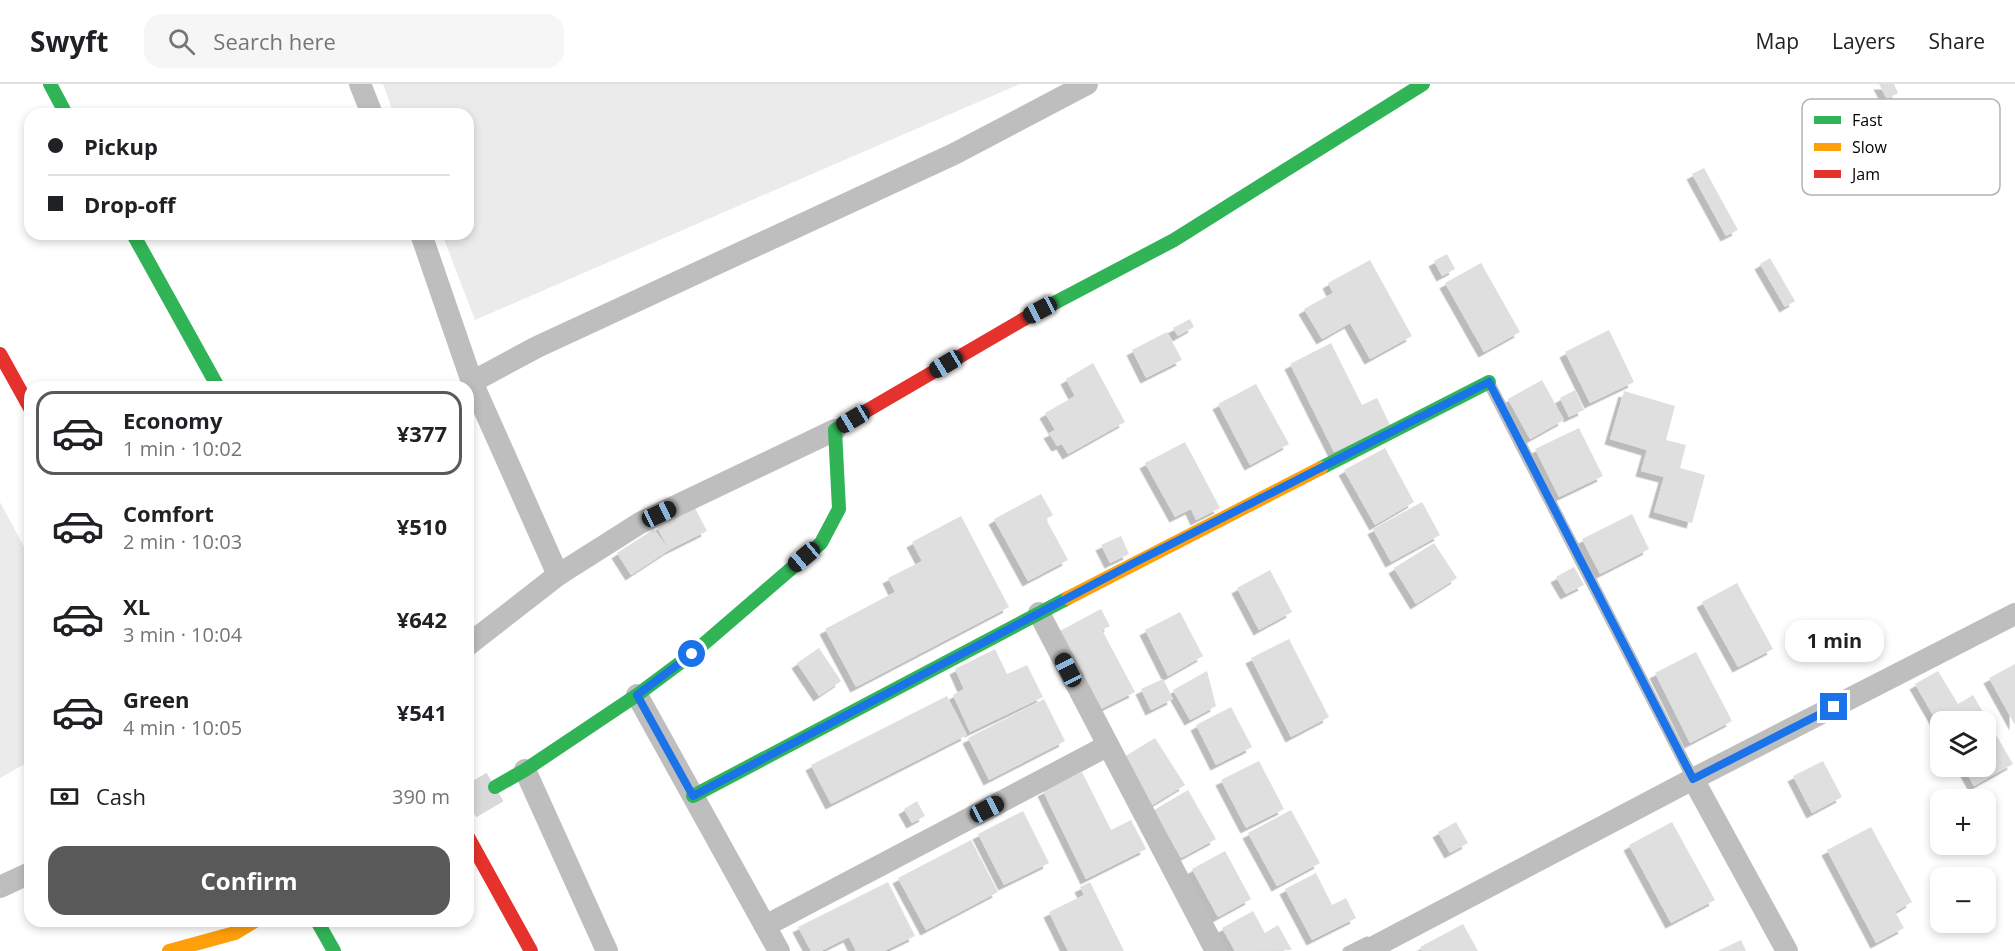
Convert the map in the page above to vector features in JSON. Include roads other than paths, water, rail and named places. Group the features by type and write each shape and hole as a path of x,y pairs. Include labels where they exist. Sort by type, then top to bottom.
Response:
{"street":[{"path":"50,84 63,108"},
{"path":"360,84 370,108"},
{"path":"474,381 537,347 954,154 1088,84"},
{"path":"474,640 558,575 639,523 834,430 1001,331 1174,240 1423,84"},
{"path":"136,240 215,381"},
{"path":"423,240 472,381"},
{"path":"0,354 24,397"},
{"path":"693,796 1039,613 1489,382"},
{"path":"474,386 558,575"},
{"path":"495,787 525,770 637,695 692,654 820,543 839,508 834,430"},
{"path":"1039,613 1216,951"},
{"path":"1366,951 1693,779 2015,614"},
{"path":"637,695 779,951"},
{"path":"765,926 1107,746"},
{"path":"525,770 607,951"},
{"path":"1693,779 1786,951"},
{"path":"474,848 531,951"},
{"path":"0,887 24,876"},
{"path":"169,951 240,942 251,927"},
{"path":"320,927 334,951"}],"lane":[{"path":"1489,382 1693,779"}],"waterway":[{"path":"1347,951 1367,941"}],"tunnel":[{"path":"474,799 495,787"}]}
